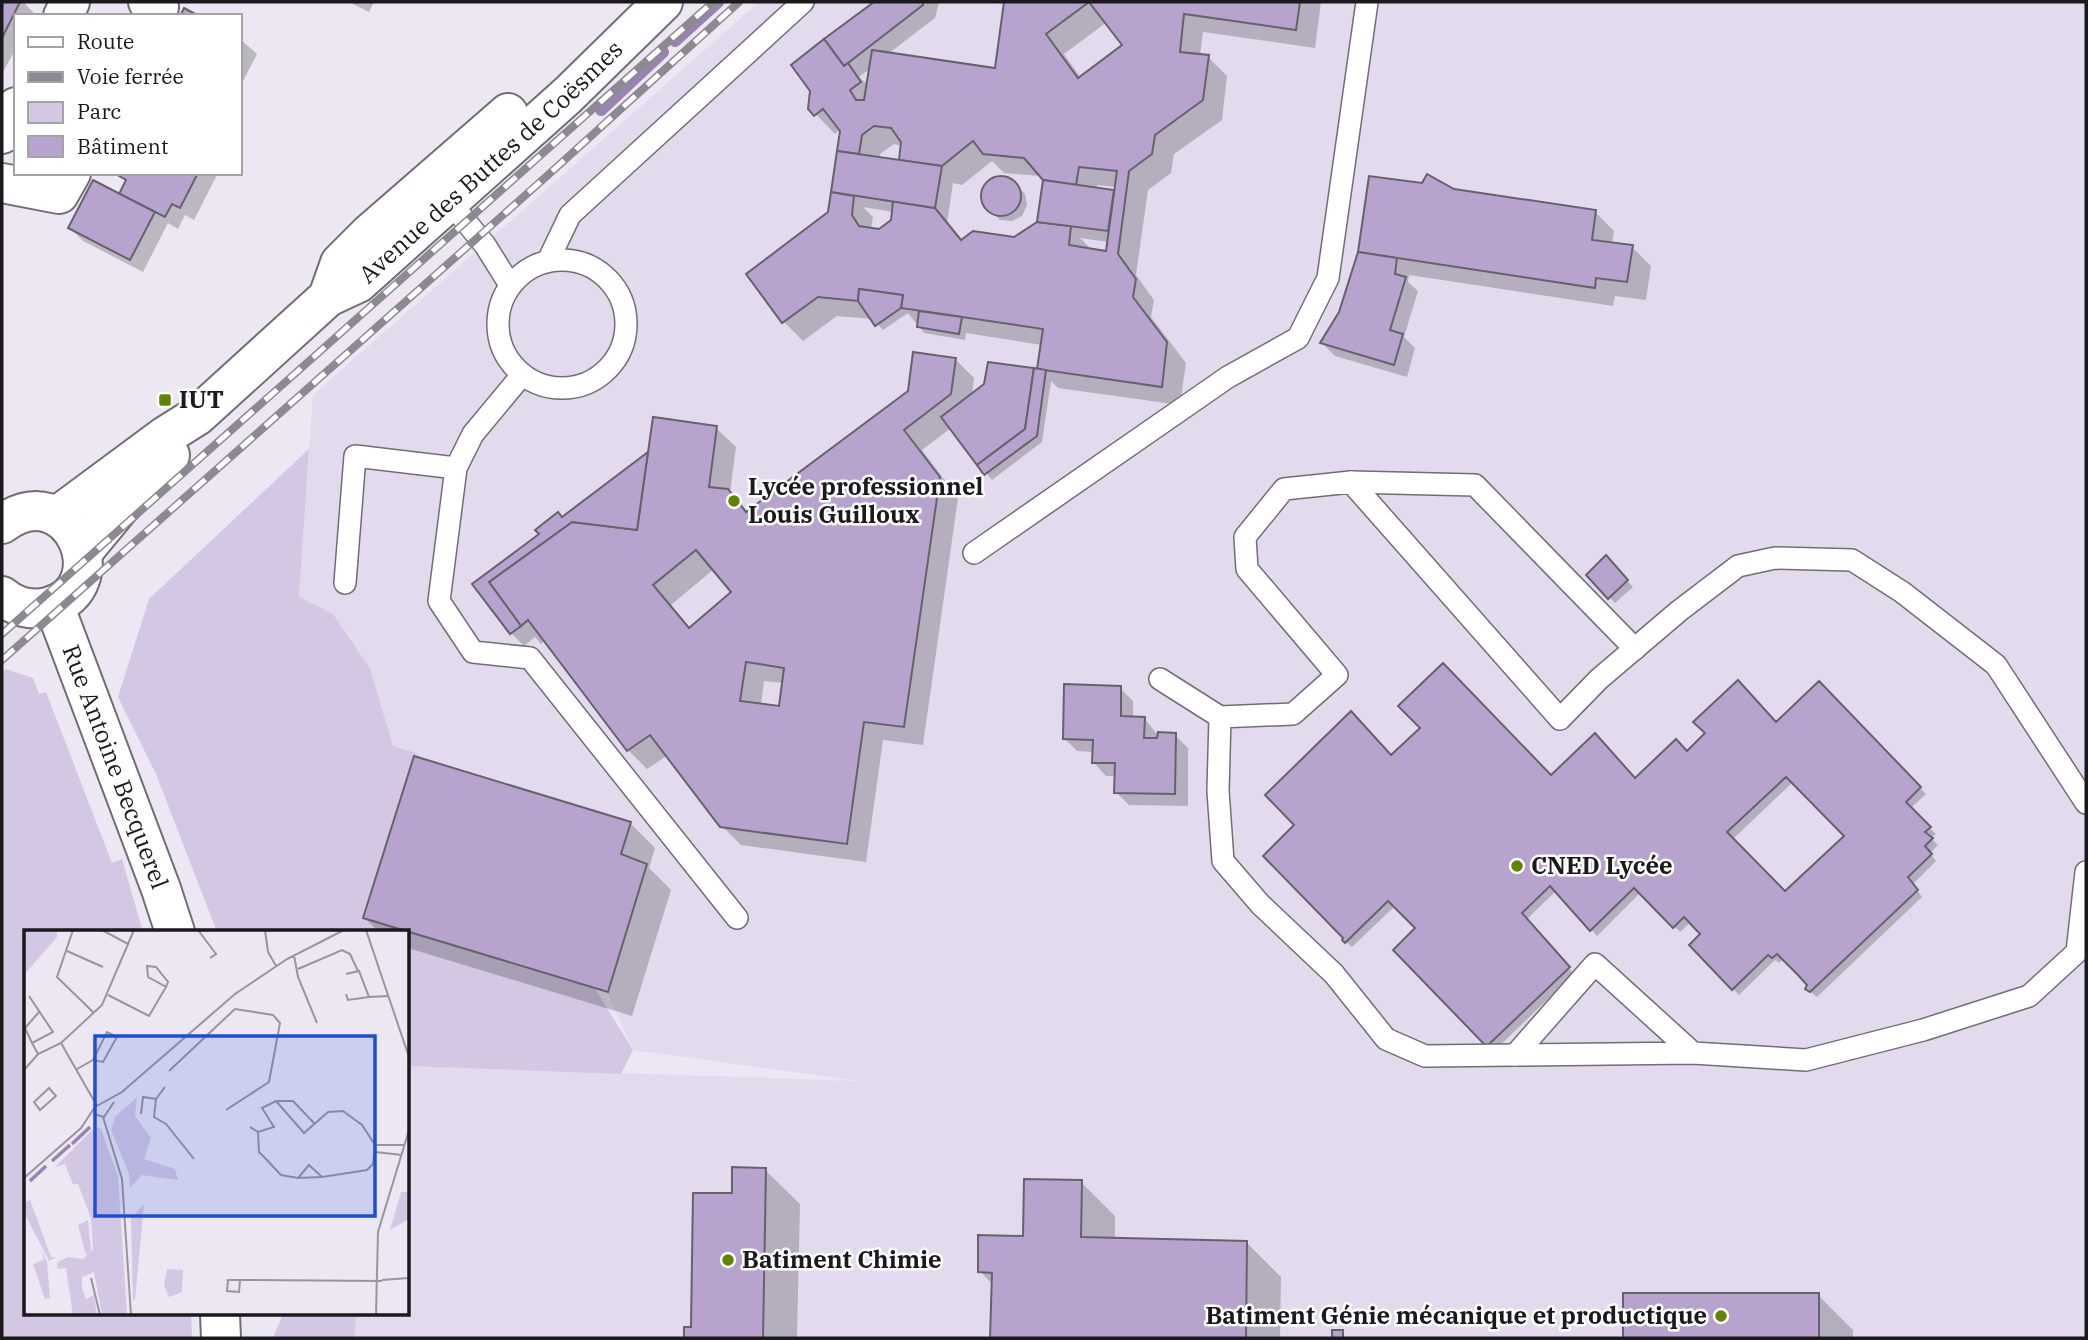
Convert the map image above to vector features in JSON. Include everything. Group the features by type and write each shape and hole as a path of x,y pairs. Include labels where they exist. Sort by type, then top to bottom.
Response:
{"main road":[{"name":"Avenue des Buttes de Coësmes","path":"57,516 165,436 197,416 328,297 358,283 577,87 655,9"},
{"name":"Avenue des Buttes de Coësmes","path":"328,297 340,263 370,233 560,68 580,53 655,9"},
{"path":"2,134 14,111"},
{"path":"2,183 60,194 70,175"},
{"name":"Avenue des Buttes de Coësmes","path":"82,553 120,507 178,447 197,416"},
{"path":"4,515 32,512 57,516 74,533 82,553 78,583 68,596 54,605 30,608 6,605"},
{"name":"Rue Antoine Becquerel","path":"54,605 174,930"},
{"path":"220,1316 221,1338"}],"lane":[{"path":"548,261 570,215 803,2"},
{"path":"974,553 1228,377 1298,338 1328,278 1367,2"},
{"path":"449,201 485,245 510,285"},
{"path":"570,260 592,267 606,276 620,293 626,313 623,348 611,367 596,380 575,388 553,389 522,375 504,353 497,331 500,305 510,285 524,272 548,261 570,260"},
{"path":"522,375 472,434 456,468 439,601 473,652 530,658 737,918"},
{"path":"345,583 355,456 456,468"},
{"path":"1351,482 1560,719 1635,649 1738,566 1775,558 1852,560 1902,592 1996,665 2086,803"},
{"path":"1160,680 1220,717 1293,714 1337,675 1247,569 1245,537 1284,489 1351,482 1475,485 1635,649"},
{"path":"1220,717 1218,791 1223,861 1260,904 1334,974 1386,1039 1425,1056 1693,1053 1806,1060 1923,1030 2029,996 2077,952 2086,872"},
{"path":"1515,1055 1594,964 1693,1053"}],"shaded area":[{"path":"759,2 2086,2 2086,1338 354,1338 357,1316 410,1316 410,1066 859,1081 633,1050 607,992 410,932 410,930 363,918 414,756 417,757 416,753 393,746 370,668 333,614 299,598 313,395"}],"green space":[{"path":"309,449 299,597 333,614 370,668 393,746 416,753 419,757 414,756 363,918 403,930 216,930 156,774 118,697 149,599"},
{"path":"6,669 33,678 39,694 46,692 112,863 122,859 142,930 24,930 24,1316 191,1316 192,1338 2,1338 2,673"},
{"path":"410,932 594,987 633,1050 621,1074 410,1066"},
{"path":"282,1316 357,1316 354,1338 273,1338"}],"building":[{"path":"2,2 20,2 2,38"},
{"path":"874,2 923,2 923,5 844,66 824,39"},
{"path":"1004,2 1089,2 1300,2 1296,30 1184,14 1180,52 1209,55 1203,100 1155,135 1152,154 1129,171 1118,254 1136,279 1133,297 1167,342 1162,387 1037,369 1043,329 901,308 903,295 859,289 858,301 818,297 782,323 746,274 828,212 831,192 854,196 852,215 859,226 879,229 891,220 893,201 935,208 961,240 973,231 1014,237 1037,222 1071,226 1069,245 1106,251 1117,171 1079,167 1076,185 1043,180 1024,158 983,154 973,141 942,166 899,160 901,142 891,128 874,126 862,135 859,154 837,151 840,131 823,109 814,116 808,109 810,91 791,65 824,39 844,66 848,63 861,82 850,90 856,100 864,100 872,50 995,68","holes":["1089,2 1122,45 1078,78 1046,34"]},
{"path":"184,8 195,14 181,14"},
{"path":"837,151 942,166 935,208 831,192"},
{"path":"1427,174 1454,189 1596,210 1592,240 1633,245 1627,282 1596,278 1595,288 1358,252 1369,176 1422,183"},
{"path":"197,175 180,208 172,204 165,217 119,194 126,180 119,176"},
{"path":"1001,176 1015,182 1021,196 1015,210 1001,216 987,210 981,196 987,182"},
{"path":"93,180 155,212 130,260 68,228"},
{"path":"1043,180 1114,190 1108,231 1037,222"},
{"path":"1358,252 1397,258 1395,274 1406,277 1390,330 1403,334 1394,365 1320,343 1339,312"},
{"path":"859,289 903,295 901,308 875,326 858,301"},
{"path":"919,311 962,317 959,334 917,327"},
{"path":"913,352 956,358 951,394 904,430 940,477 904,727 864,722 847,844 720,827 650,735 627,751 528,620 521,626 489,582 572,522 637,530 653,417 717,426 709,487 728,489 746,512 908,391","holes":["696,550 731,592 689,628 653,585","746,662 784,668 779,706 740,701"]},
{"path":"988,362 1034,368 1025,429 977,465 941,417 984,384"},
{"path":"1034,368 1046,370 1037,436 984,475 977,465 1025,429"},
{"path":"648,452 637,530 572,522 489,582 521,626 510,634 472,584 539,534 535,530 558,512 562,517"},
{"path":"1606,555 1628,580 1608,599 1586,575"},
{"name":"CNED Lycée","path":"1443,663 1551,775 1595,733 1635,778 1676,739 1687,751 1705,733 1693,722 1738,680 1776,722 1819,681 1921,787 1906,802 1931,827 1925,832 1933,838 1925,846 1932,854 1908,877 1918,890 1810,992 1805,989 1807,985 1777,954 1772,958 1768,955 1732,990 1689,945 1700,934 1684,917 1673,928 1634,888 1590,931 1550,886 1522,913 1570,967 1485,1048 1393,950 1415,928 1388,901 1345,943 1263,856 1294,825 1265,795 1351,711 1391,755 1420,728 1398,706","holes":["1786,777 1844,836 1785,891 1727,832"]},
{"path":"1064,684 1121,686 1121,716 1145,717 1144,738 1157,738 1158,732 1176,733 1175,794 1114,793 1115,763 1092,763 1093,740 1063,739"},
{"path":"414,756 631,822 621,854 647,864 608,992 410,930 363,918"},
{"name":"Batiment Chimie","path":"732,1167 766,1168 763,1338 684,1338 684,1327 691,1327 693,1193 732,1193"},
{"path":"1024,1179 1082,1180 1081,1237 1247,1241 1246,1338 990,1338 992,1273 978,1272 978,1235 1023,1236"},
{"name":"Batiment Génie mécanique et productique","path":"1623,1293 1819,1293 1819,1338 1623,1338"},
{"path":"1332,1330 1343,1330 1343,1338 1332,1338"}],"waterway":[{"path":"675,41 718,2"},
{"path":"601,110 663,52"}],"railway":[{"path":"2,634 713,2"},
{"path":"2,660 739,2"}],"place":[{"name":"IUT","path":"165,400"},
{"name":"Lycée professionnel Louis Guilloux","path":"734,501"},
{"name":"CNED Lycée","path":"1517,866"},
{"name":"Batiment Chimie","path":"728,1260"},
{"name":"Batiment Génie mécanique et productique","path":"1721,1316"}]}
